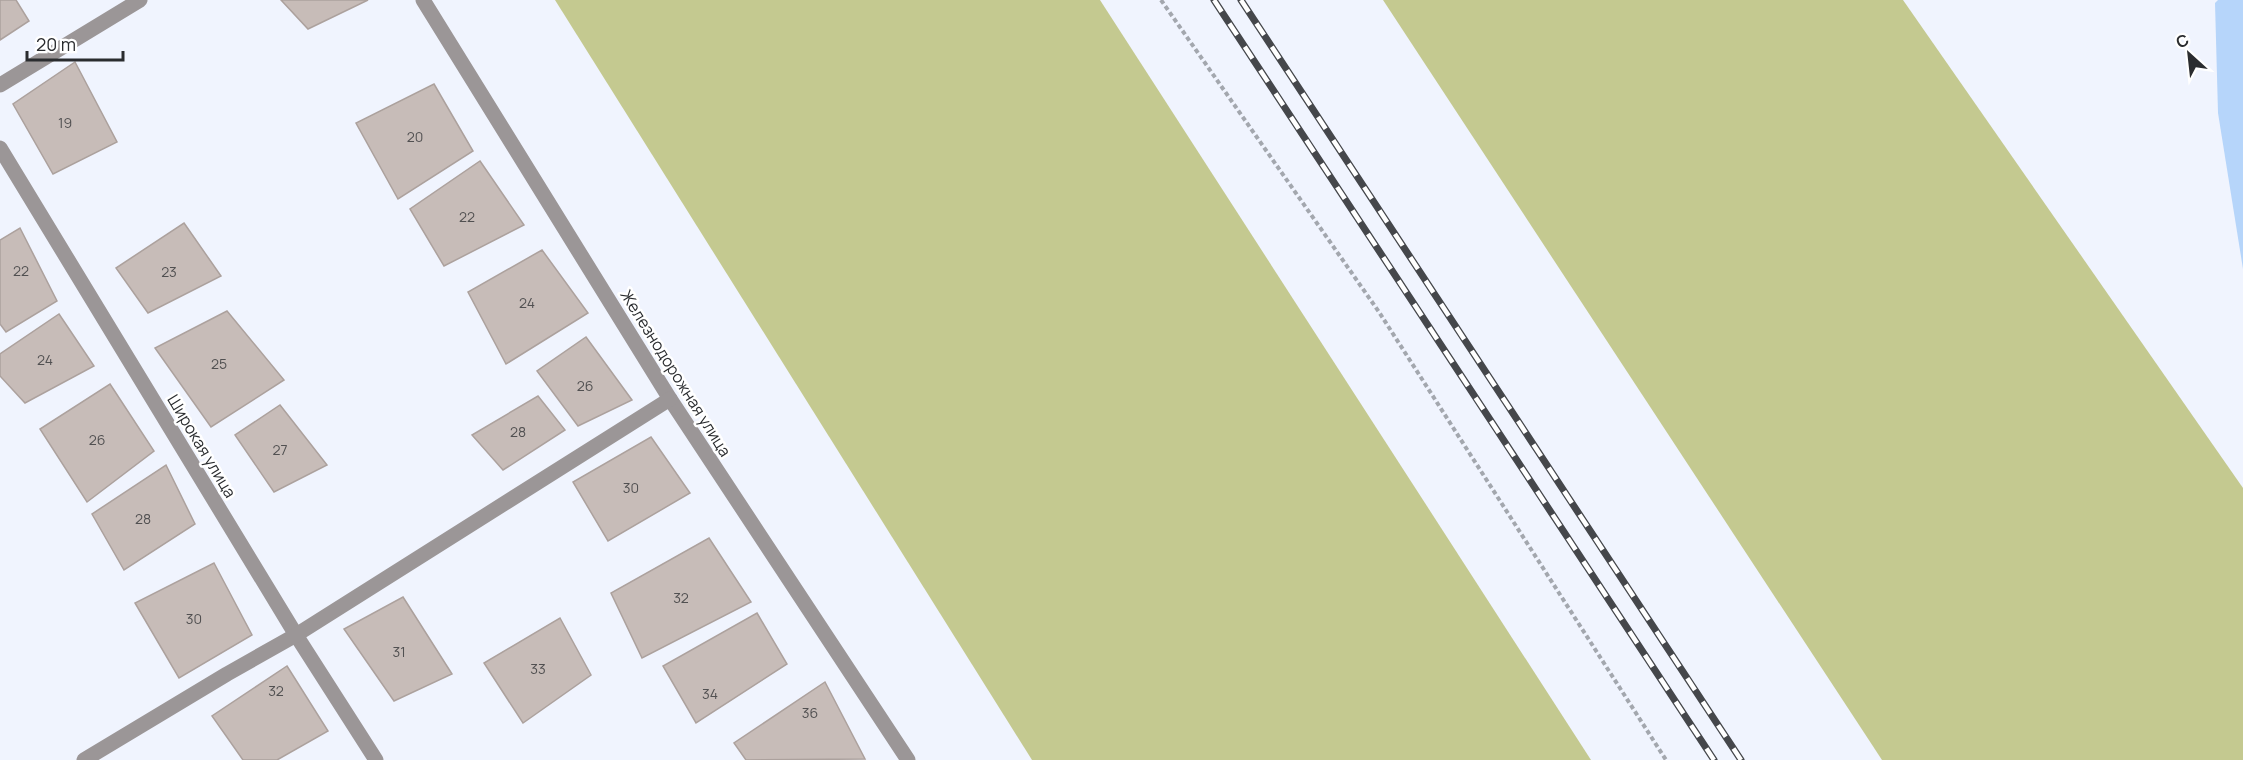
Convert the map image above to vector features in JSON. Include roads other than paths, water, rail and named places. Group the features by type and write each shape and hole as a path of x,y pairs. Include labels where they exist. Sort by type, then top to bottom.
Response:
{"street":[{"path":"0,85 140,0"},
{"name":"Железнодорожная улица","path":"423,0 670,399 908,760"},
{"name":"Широкая улица","path":"0,148 296,635 376,760"},
{"path":"84,760 296,635 670,399"}],"water":[{"path":"2218,0 2243,0 2243,269 2218,113 2215,3"}],"railway":[{"path":"1214,0 1714,760"},
{"path":"1241,0 1741,760"}]}
